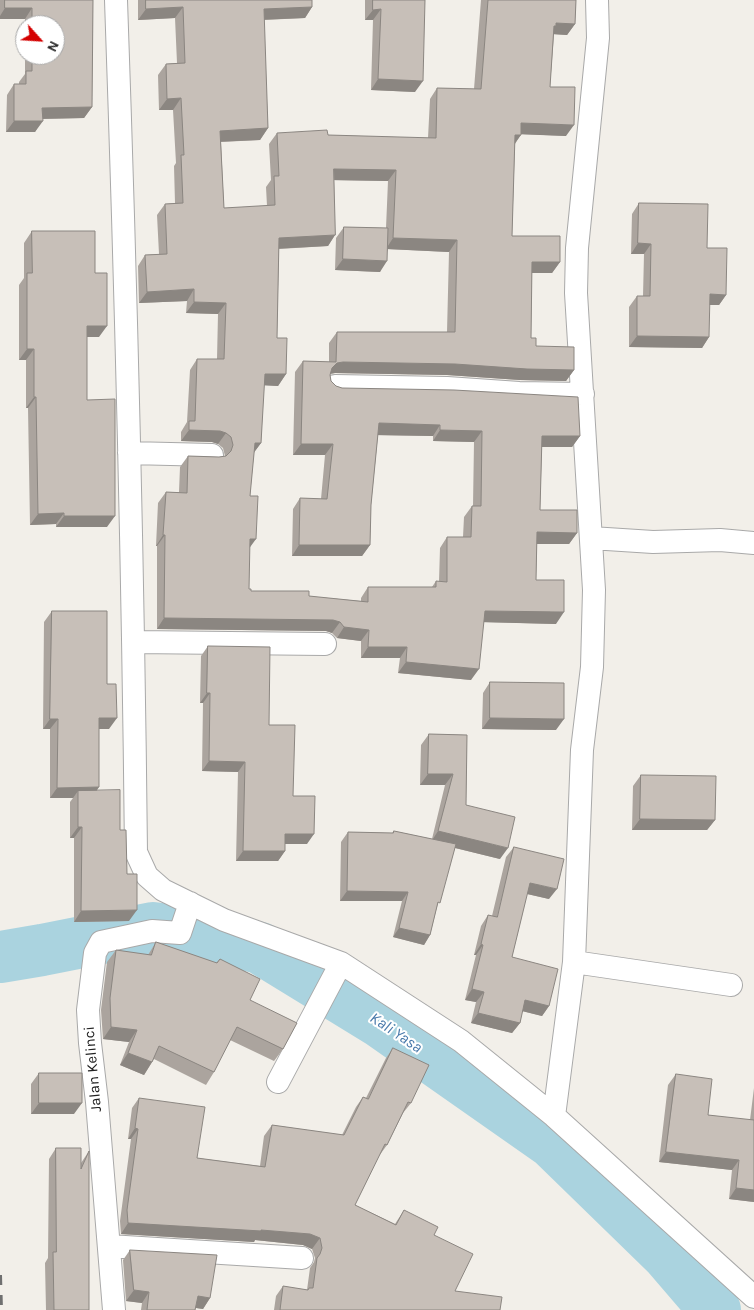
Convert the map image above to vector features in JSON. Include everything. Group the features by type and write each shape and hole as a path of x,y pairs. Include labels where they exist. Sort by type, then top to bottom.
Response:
{"street":[{"path":"116,0 134,642 136,852 147,876 163,890 189,905 338,969 461,1041 554,1116 754,1297"},
{"path":"554,1116 574,962 582,750 592,667 594,590 602,539 583,394 576,293 578,248 598,38 597,0"},
{"path":"335,386 447,388 519,393 583,394"},
{"path":"129,453 212,455"},
{"path":"602,539 653,542 720,540 754,543"},
{"path":"134,642 325,644"},
{"name":"Jalan Kelinci","path":"114,1310 88,1010 95,953 101,942 110,939 152,931 180,933 189,905"},
{"path":"574,962 731,985"},
{"path":"278,1082 338,969"},
{"path":"109,1246 302,1258"}],"building":[{"path":"5,0 93,0 92,107 42,108 43,121 14,121 14,84 26,84 26,71 32,71 32,65 65,65 65,15 32,15 32,8 5,8"},
{"path":"146,0 312,0 312,7 264,9 268,128 220,131 224,208 275,205 274,176 279,176 277,133 327,130 328,135 436,138 437,88 481,89 488,0 576,0 575,24 556,23 556,26 554,26 550,87 575,87 574,125 521,123 521,135 515,135 512,236 560,236 560,262 532,262 531,338 536,338 536,346 574,347 574,370 455,364 343,362 337,363 332,368 330,375 331,381 336,386 342,388 454,390 578,397 580,436 542,436 540,510 577,510 577,533 537,532 536,580 564,580 564,612 485,611 479,669 406,662 407,647 368,647 369,630 344,627 340,622 333,620 164,618 165,535 163,535 166,492 187,493 188,456 226,456 231,451 233,445 231,437 226,433 220,431 189,430 189,421 195,421 197,359 224,359 226,303 194,302 194,289 147,292 145,255 167,254 165,204 183,203 181,155 184,155 181,98 167,99 166,64 185,63 183,7 146,9","holes":["334,169 396,170 393,238 457,240 455,332 337,332 336,362 303,361 301,444 333,444 327,499 300,498 299,545 370,545 371,505 379,423 440,425 440,430 482,431 481,506 472,506 471,537 447,537 447,582 436,581 436,587 368,587 368,602 309,596 309,591 251,591 249,589 250,539 256,539 258,496 250,496 255,443 261,443 265,374 286,374 287,338 277,338 279,238 335,235"]},
{"path":"373,0 425,0 423,81 378,79 381,9 373,10"},
{"path":"639,203 708,204 707,248 727,248 726,295 710,294 709,337 637,336 637,296 650,296 651,244 638,243"},
{"path":"344,227 388,228 387,261 343,259"},
{"path":"32,231 95,231 95,273 107,273 107,326 87,326 87,400 115,399 115,516 64,516 64,513 38,514 34,349 27,349 27,273 32,273"},
{"path":"52,611 107,611 107,684 116,684 117,718 99,718 99,787 57,788 58,719 50,719"},
{"path":"208,646 270,647 269,725 295,725 293,796 315,796 314,834 285,834 285,851 243,851 245,762 209,761 210,693 207,693"},
{"path":"490,682 564,683 564,719 490,718"},
{"path":"429,734 467,735 466,805 515,817 508,848 438,831 453,774 428,774"},
{"path":"641,775 716,776 715,820 640,819"},
{"path":"120,790 120,830 126,830 127,874 137,874 137,910 81,911 82,827 78,827 78,791"},
{"path":"394,831 456,844 430,935 399,928 408,892 347,891 348,832 393,833"},
{"path":"514,847 564,859 557,889 530,883 512,957 558,969 549,1006 525,1000 520,1023 478,1013 484,992 472,989 488,915 497,917"},
{"path":"156,942 217,963 220,959 260,979 250,1000 297,1023 283,1049 237,1027 214,1072 159,1046 152,1062 128,1053 137,1030 111,1027 110,998 116,950 151,955"},
{"path":"393,1048 429,1065 411,1103 408,1102 387,1145 385,1144 355,1205 396,1225 404,1210 438,1227 434,1235 473,1254 455,1291 502,1297 500,1310 280,1310 283,1286 308,1290 313,1288 317,1258 322,1248 320,1238 310,1234 261,1230 128,1223 127,1210 138,1129 135,1128 139,1098 205,1107 197,1158 265,1167 272,1125 344,1135 363,1097 368,1099"},
{"path":"39,1073 82,1073 82,1103 39,1103"},
{"path":"676,1074 712,1079 708,1115 754,1120 754,1190 736,1188 739,1160 666,1152"},
{"path":"56,1148 81,1148 81,1169 89,1151 89,1310 54,1310 53,1252 56,1252"},
{"path":"130,1250 217,1255 210,1298 198,1296 195,1310 147,1310 149,1292 134,1290"}],"waterway":[{"name":"Kali Yasa","path":"0,957 153,928 209,935 260,948 379,1021 553,1143 667,1254 715,1310"}],"railway":[{"path":"0,1275 1,1310"}]}
